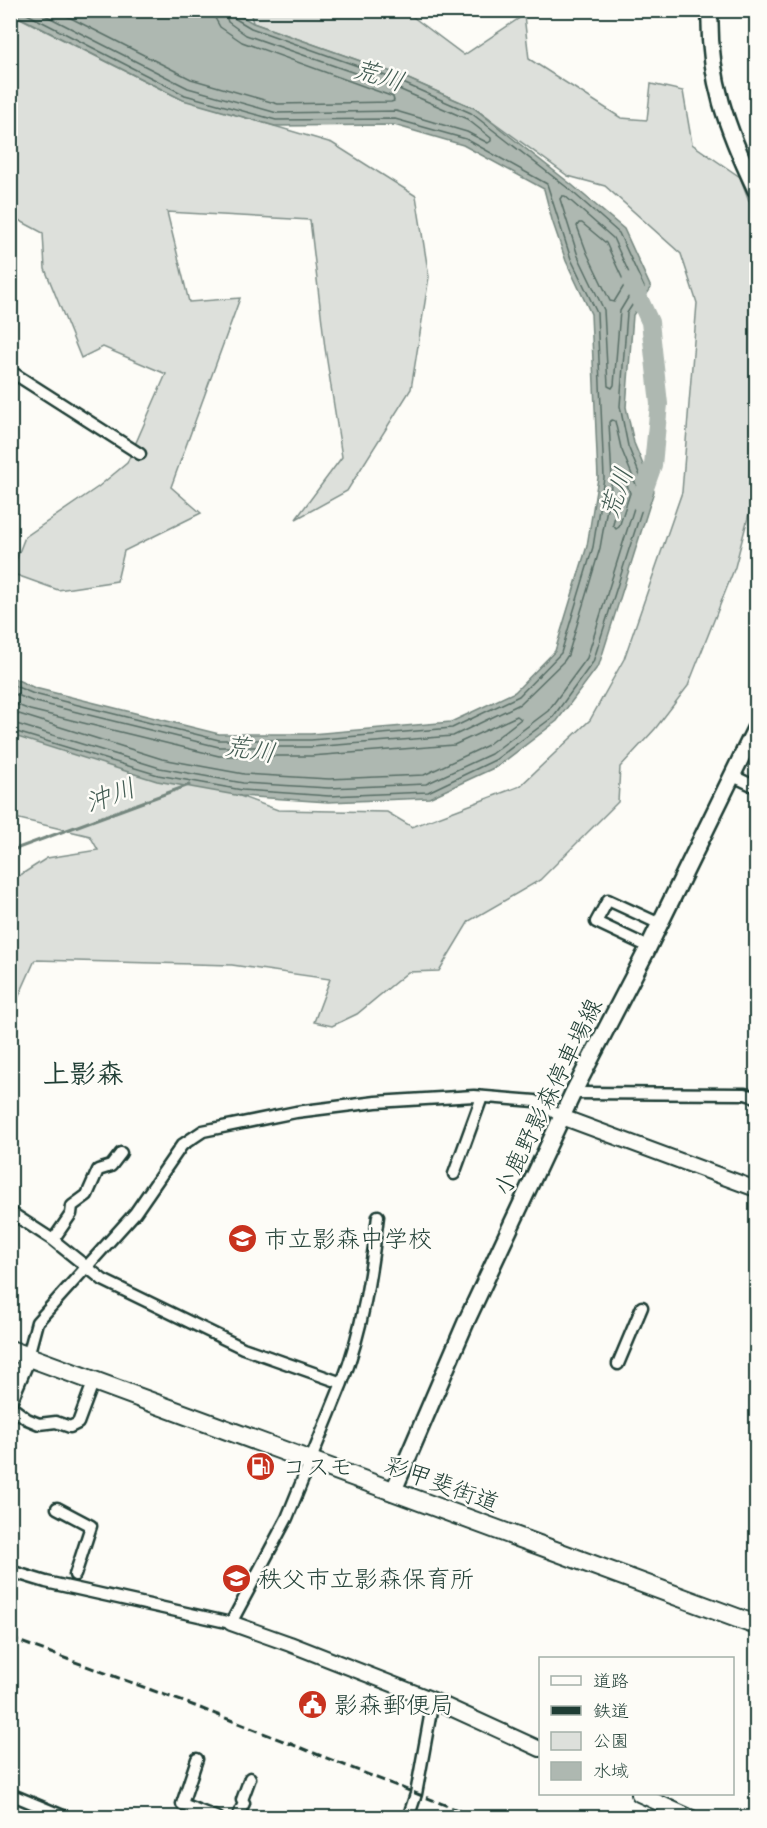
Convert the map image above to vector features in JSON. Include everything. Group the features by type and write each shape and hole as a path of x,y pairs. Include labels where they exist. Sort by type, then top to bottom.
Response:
{"highway":[{"name":"彩甲斐街道","path":"19,1353 756,1625"}],"main road":[{"path":"710,10 709,37 718,93 725,120 756,190"},
{"name":"小鹿野影森停車場線","path":"393,1492 466,1322 573,1093 660,924 756,727"},
{"path":"10,1398 19,1353"}],"street":[{"path":"10,371 140,454"},
{"path":"733,776 756,788"},
{"path":"648,947 596,922 608,900 660,924"},
{"path":"573,1093 744,1094 756,1097"},
{"path":"454,1174 482,1096"},
{"path":"19,1353 37,1322 135,1213 182,1145 203,1131 296,1112 376,1102 482,1096 536,1101 562,1117 756,1189"},
{"path":"54,1240 71,1214 72,1206 87,1195 98,1170 111,1166 121,1153"},
{"path":"10,1212 54,1240 103,1280 243,1348 342,1383"},
{"path":"231,1623 282,1528 342,1383 360,1328 370,1279 378,1216"},
{"path":"618,1364 642,1307"},
{"path":"10,1406 27,1419 39,1424 56,1422 70,1427 78,1423 94,1380"},
{"path":"57,1508 91,1526 75,1575"},
{"path":"10,1572 231,1623 433,1700 539,1749"},
{"path":"408,1818 416,1794 433,1700"},
{"path":"197,1759 182,1804 219,1818"},
{"path":"237,1818 244,1803 242,1800 250,1778"},
{"path":"10,1794 42,1813 68,1818"},
{"path":"641,1795 692,1818"}],"green space":[{"path":"250,11 405,11 464,55 524,15 529,59 621,118 647,120 651,84 683,91 692,144 740,177 756,219 756,487 735,567 688,686 655,729 620,767 618,802 540,880 469,921 439,971 408,972 357,1014 332,1026 314,1022 330,979 232,965 35,960 11,1014 11,881 47,858 98,850 90,836 11,817 11,717 91,742 278,810 387,812 412,827 520,786 590,720 624,659 682,492 697,303 681,254 605,186 568,176 474,108 397,74 253,23"},
{"path":"10,13 179,98 332,143 416,196 429,277 411,389 347,491 296,519 342,457 325,348 310,220 167,212 189,302 240,298 171,487 201,513 124,551 117,581 58,590 11,573 25,537 98,487 127,463 166,374 103,347 81,358 45,269 43,233 11,216"}],"water":[{"path":"11,10 233,11 253,23 397,74 474,108 624,229 651,288 633,315 626,407 634,443 654,491 599,665 557,721 498,766 429,798 328,802 241,796 157,781 11,735 11,677 35,688 219,734 311,734 451,722 515,692 555,651 587,546 598,478 591,314 566,261 544,189 463,145 394,125 275,126 183,100 11,13"}],"waterway":[{"name":"荒川","path":"631,281 650,322 659,404 653,465 640,502"},
{"name":"沖川","path":"10,851 189,785"}],"railway":[{"path":"10,1638 195,1706 478,1818"}],"place":[{"name":"市立影森中学校","path":"243,1239"},
{"name":"コスモ","path":"261,1467"},
{"name":"秩父市立影森保育所","path":"237,1579"},
{"name":"影森郵便局","path":"313,1705"}],"district":[{"name":"上影森","path":"83,1074"}]}
